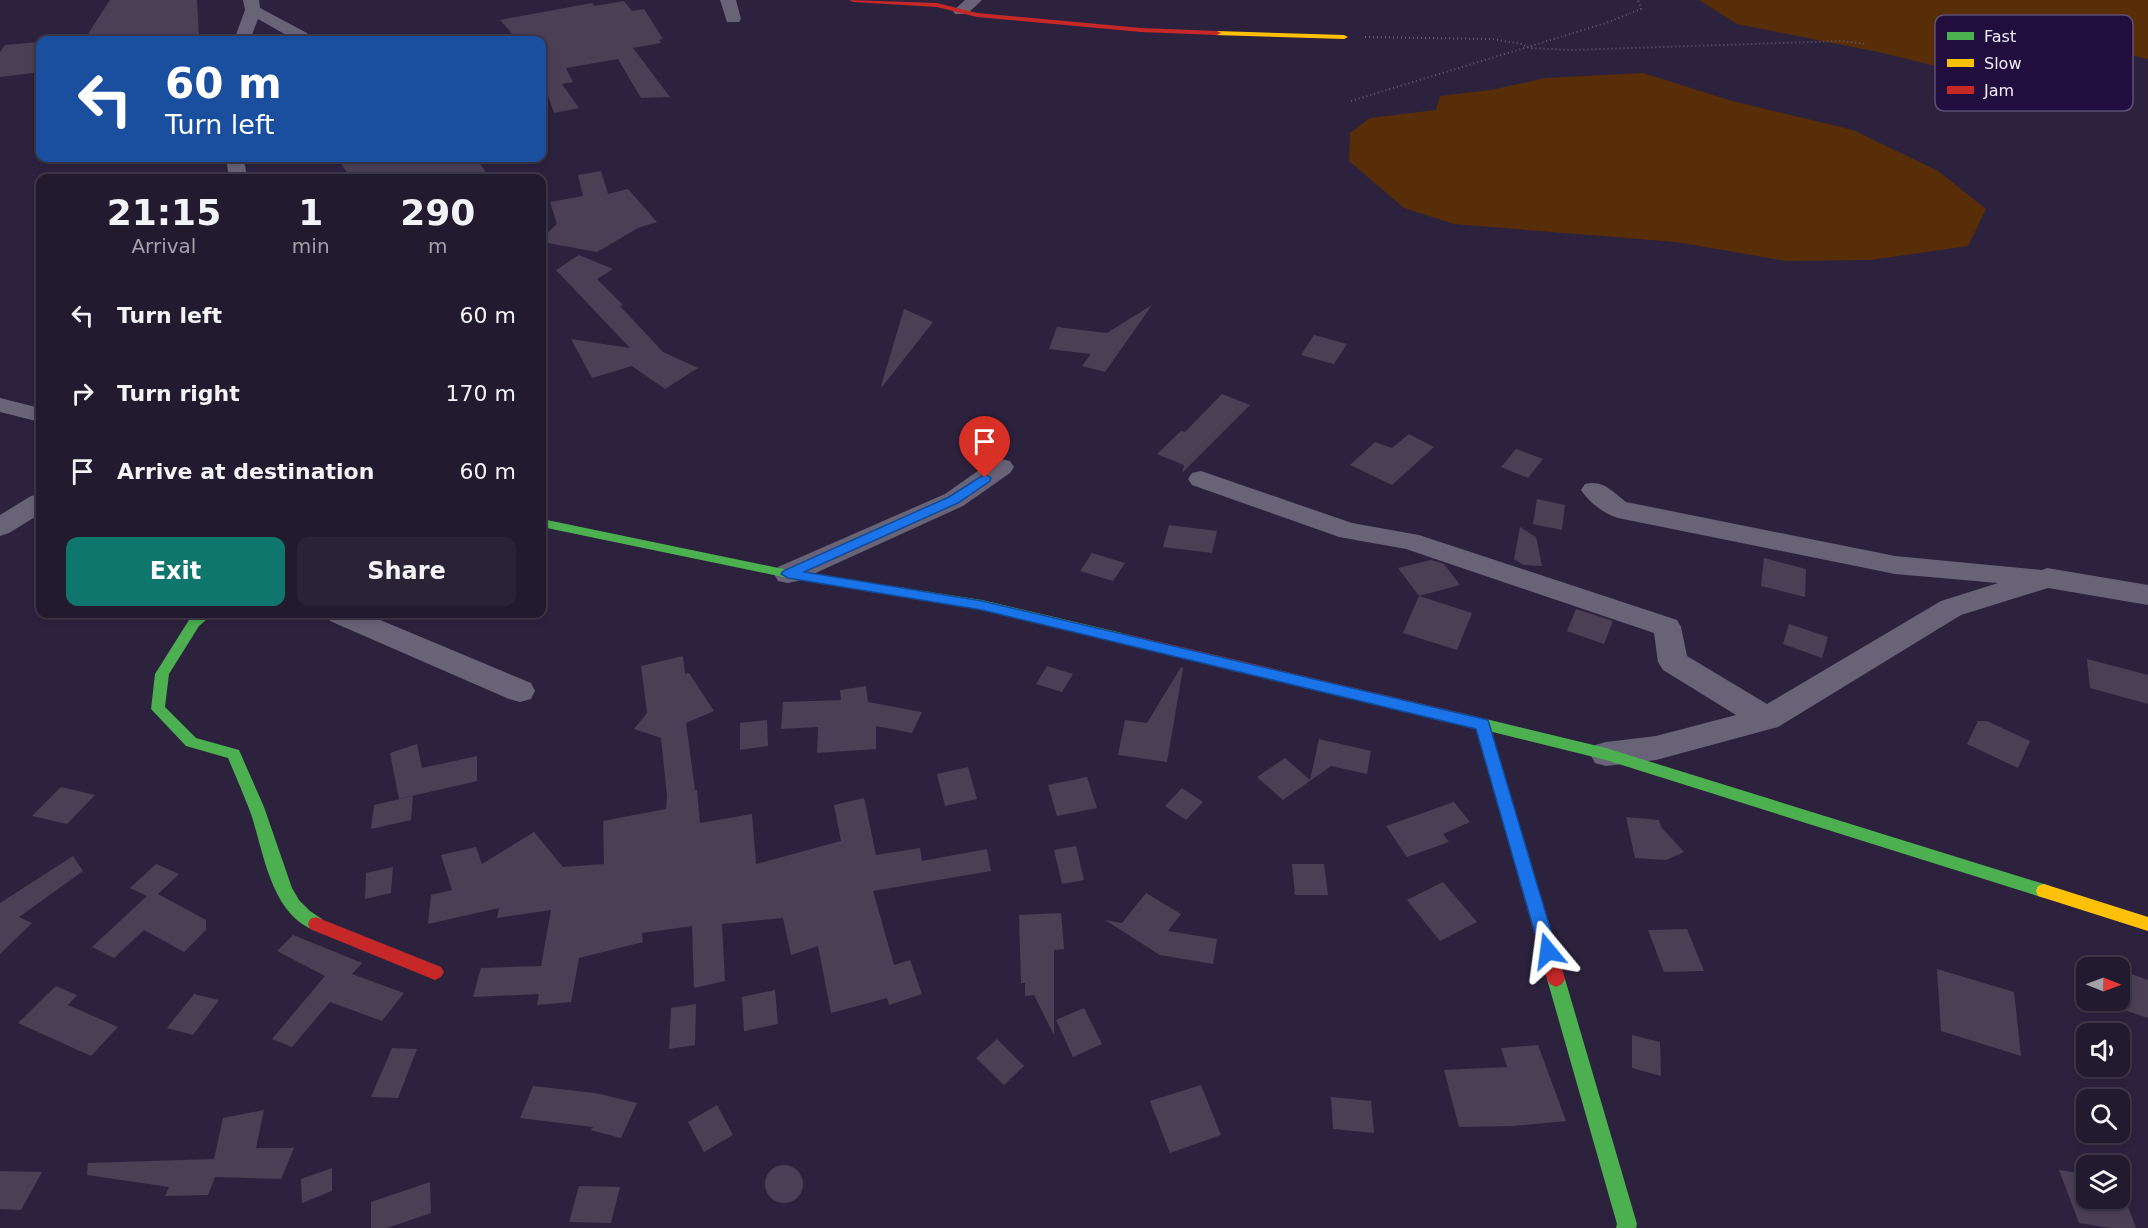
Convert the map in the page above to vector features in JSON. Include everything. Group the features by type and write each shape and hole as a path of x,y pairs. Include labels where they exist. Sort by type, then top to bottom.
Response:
{"street":[{"path":"728,0 733,19"},
{"path":"853,0 937,5 1049,23 1141,30 1344,37"},
{"path":"961,10 974,0"},
{"path":"243,36 252,5 301,36"},
{"path":"0,405 36,413"},
{"path":"788,574 954,500 1001,467"},
{"path":"1202,479 1348,531 1409,541 1667,627 1673,662 1767,719"},
{"path":"1594,490 1618,509 1895,565 2047,578 2148,595"},
{"path":"0,527 36,504"},
{"path":"546,524 788,574 982,605 1606,754 2148,924"},
{"path":"1606,754 1656,748 1767,719 1951,608 2047,578"},
{"path":"201,618 194,623 162,674 158,709 191,742 234,754 259,814 283,889 307,920 435,972"},
{"path":"349,618 520,691"},
{"path":"1482,724 1627,1224 1626,1228"}],"path":[{"path":"1351,101 1424,77 1571,36 1641,9 1638,0"},
{"path":"1344,37 1492,39 1522,44 1529,48 1591,50 1842,41 1867,44"}],"shaded area":[{"path":"1699,0 2148,0 2148,59 2133,56 2133,15 1935,15 1935,66 1737,24"},
{"path":"1643,73 1732,101 1853,130 1938,171 1986,209 1968,246 1870,260 1786,261 1676,242 1454,224 1404,208 1349,161 1350,133 1370,118 1436,110 1440,96 1491,90 1546,78"}],"building":[{"path":"110,0 197,0 199,36 87,36"},
{"path":"624,1 632,11 644,9 663,39 659,40 661,43 633,48 670,97 641,98 618,59 566,68 573,82 562,84 579,108 554,113 546,90 546,36 514,36 500,20 592,3 595,6"},
{"path":"36,42 36,72 0,77 0,52 5,45"},
{"path":"340,162 479,162 487,174 348,174"},
{"path":"601,171 608,194 628,189 657,222 638,228 597,252 546,243 546,234 557,224 550,202 583,196 578,175"},
{"path":"579,255 613,269 597,279 623,305 620,306 663,352 698,368 665,389 632,366 592,378 571,339 630,348 556,270"},
{"path":"1152,305 1105,372 1082,366 1091,354 1049,349 1057,327 1107,333"},
{"path":"904,309 933,322 882,387 881,386"},
{"path":"1314,335 1347,344 1334,364 1301,355"},
{"path":"1222,394 1250,405 1182,473 1184,465 1157,454 1181,431 1185,432"},
{"path":"1409,434 1434,447 1392,485 1350,465 1375,442 1392,448"},
{"path":"1516,449 1543,459 1528,478 1501,467"},
{"path":"1537,499 1565,505 1562,530 1533,524"},
{"path":"1169,525 1217,531 1212,553 1163,547"},
{"path":"1520,527 1536,537 1542,566 1524,565 1514,559"},
{"path":"1092,553 1125,563 1113,581 1080,571"},
{"path":"1764,558 1806,569 1805,597 1761,586"},
{"path":"1431,560 1444,564 1460,585 1419,596 1398,568"},
{"path":"1419,596 1472,613 1457,650 1403,633"},
{"path":"1576,609 1613,621 1604,644 1567,631"},
{"path":"1789,624 1828,637 1822,658 1783,644"},
{"path":"683,656 685,674 689,673 714,711 686,723 700,823 752,814 756,864 841,841 834,805 864,798 876,855 920,848 922,861 987,849 991,871 873,891 894,965 910,960 922,994 889,1005 887,998 831,1013 818,946 791,955 783,918 722,924 725,981 694,988 692,926 642,933 643,942 579,958 571,1002 537,1005 539,994 473,997 481,968 541,966 551,910 497,918 499,908 428,924 431,895 452,890 441,855 476,847 482,864 534,832 563,867 604,864 603,821 666,809 667,796 661,738 634,729 647,713 641,666"},
{"path":"2087,659 2148,675 2148,704 2090,688"},
{"path":"1047,666 1073,674 1062,692 1036,684"},
{"path":"1181,667 1183,668 1167,762 1118,755 1125,720 1147,723"},
{"path":"866,686 868,702 922,712 912,733 876,726 876,749 817,753 818,727 781,729 783,702 841,700 840,690"},
{"path":"767,720 768,746 740,750 740,723"},
{"path":"1978,721 1987,721 2030,741 2018,768 1967,744"},
{"path":"1319,739 1371,751 1367,774 1331,766 1283,800 1257,777 1285,758 1310,780"},
{"path":"417,744 422,768 477,756 477,781 399,799 390,753"},
{"path":"968,767 977,799 945,806 937,774"},
{"path":"1087,777 1097,808 1057,816 1048,785"},
{"path":"61,787 95,795 67,824 32,816"},
{"path":"1182,788 1203,802 1186,820 1165,806"},
{"path":"413,796 411,820 371,829 374,805"},
{"path":"1454,802 1470,822 1443,834 1449,842 1407,857 1386,826"},
{"path":"1626,817 1659,820 1661,827 1684,852 1666,860 1635,858"},
{"path":"1076,846 1084,880 1062,884 1054,850"},
{"path":"73,856 83,871 19,917 32,923 0,954 0,903"},
{"path":"156,864 179,874 158,894 206,920 206,930 184,952 144,930 114,958 92,947 147,896 130,888"},
{"path":"1292,864 1324,864 1328,895 1295,895"},
{"path":"393,867 391,893 365,899 366,873"},
{"path":"1443,882 1477,922 1440,941 1407,900"},
{"path":"1146,893 1181,914 1168,931 1217,939 1213,964 1160,955 1105,920 1122,923"},
{"path":"1061,913 1064,949 1054,950 1054,1035 1034,995 1025,996 1025,983 1021,983 1019,915"},
{"path":"1687,929 1704,971 1664,972 1648,930"},
{"path":"293,935 362,963 352,974 404,993 382,1021 330,1002 292,1047 272,1039 325,976 277,951"},
{"path":"1937,969 2014,992 2021,1056 1941,1031"},
{"path":"2130,974 2148,980 2148,1018 2127,1011 2130,1011"},
{"path":"56,986 77,995 68,1005 118,1027 91,1056 18,1023"},
{"path":"775,990 778,1024 744,1031 742,997"},
{"path":"194,994 219,1000 193,1035 167,1028"},
{"path":"696,1004 695,1045 669,1049 671,1008"},
{"path":"1084,1008 1102,1044 1073,1057 1056,1020"},
{"path":"1632,1035 1660,1042 1661,1076 1632,1068"},
{"path":"997,1039 1024,1066 1004,1085 976,1058"},
{"path":"1538,1045 1566,1121 1513,1126 1459,1127 1444,1070 1507,1067 1501,1048"},
{"path":"392,1048 417,1049 398,1098 371,1097"},
{"path":"1201,1085 1221,1135 1170,1153 1150,1101"},
{"path":"533,1086 595,1093 637,1103 621,1138 591,1130 593,1127 520,1118"},
{"path":"1331,1097 1371,1101 1374,1133 1333,1129"},
{"path":"717,1105 733,1135 704,1152 688,1122"},
{"path":"264,1110 256,1148 294,1148 281,1179 215,1177 208,1195 165,1196 169,1187 87,1175 88,1163 214,1159 223,1118"},
{"path":"784,1165 798,1170 803,1184 798,1198 784,1203 770,1198 765,1184 770,1170"},
{"path":"332,1168 332,1191 302,1203 301,1179"},
{"path":"2059,1170 2076,1173 2076,1209 2129,1209 2136,1228 2111,1228 2079,1223"},
{"path":"0,1171 42,1172 21,1210 0,1209"},
{"path":"430,1182 431,1213 387,1228 371,1228 371,1202"},
{"path":"579,1186 620,1187 611,1223 569,1222"}],"traffic: fast":[{"path":"546,524 788,574 982,605 1122,638"},
{"path":"201,618 194,623 162,674 158,709 191,742 234,754 256,807 285,892 304,916 316,924"},
{"path":"1457,718 1606,754 2044,891"},
{"path":"1556,979 1627,1224 1626,1228"}],"traffic: slow":[{"path":"1217,33 1344,37"},
{"path":"2044,891 2148,924"}],"traffic: jam":[{"path":"853,0 937,5 977,15 1141,30 1217,33"},
{"path":"1122,638 1457,718"},
{"path":"1482,724 1556,979"},
{"path":"316,924 435,972"}],"route":[{"path":"985,478 954,500 788,574 982,605 1482,724 1548,951"}]}
